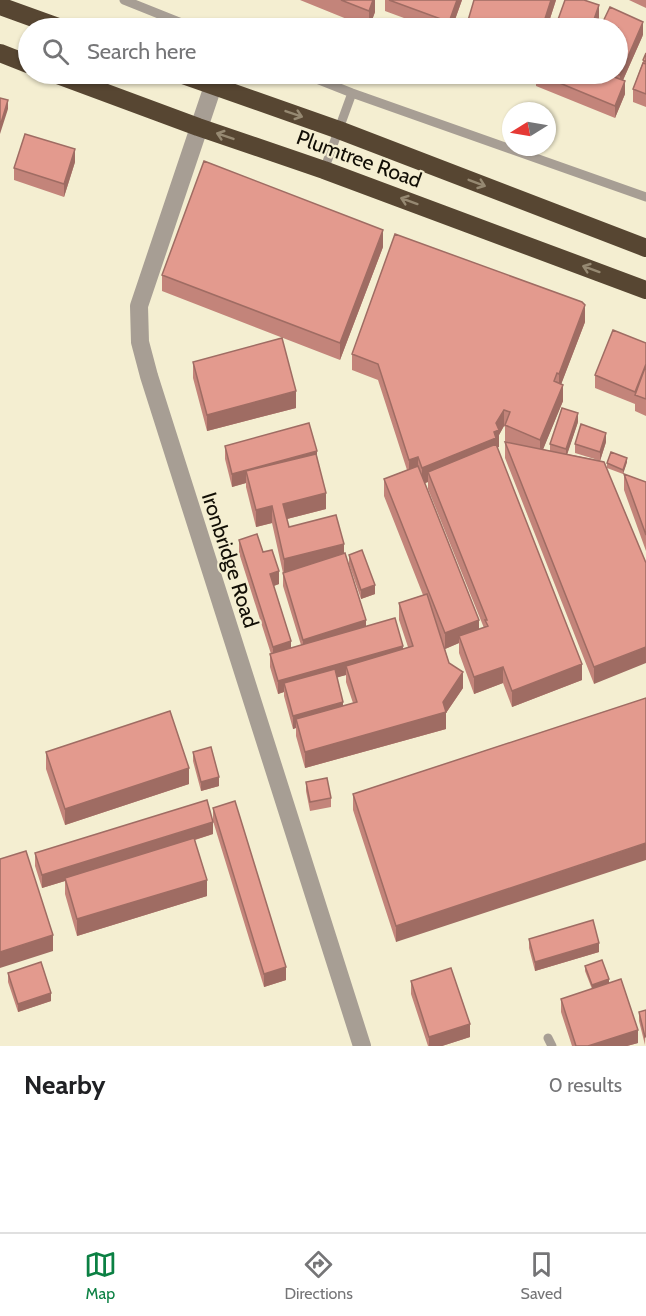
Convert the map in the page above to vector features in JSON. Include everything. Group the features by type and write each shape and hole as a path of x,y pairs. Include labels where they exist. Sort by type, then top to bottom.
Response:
{"highway":[{"path":"0,6 33,18"},
{"path":"0,53 18,60"},
{"name":"Plumtree Road","path":"82,84 324,170 646,290"},
{"name":"Plumtree Road","path":"208,84 339,130 646,248"}],"street":[{"name":"Ironbridge Road","path":"213,86 139,306 140,342 148,376 362,1046"}],"lane":[{"path":"123,0 169,18"},
{"path":"329,84 646,197"},
{"path":"324,170 352,93"}],"building":[{"path":"341,0 373,0 369,11"},
{"path":"389,0 457,0 450,18 438,18"},
{"path":"474,0 551,0 545,18 469,18"},
{"path":"565,0 584,0 599,5 594,18 559,18"},
{"path":"610,7 643,22 628,57 628,18 605,18"},
{"path":"643,63 646,64 646,94 633,89"},
{"path":"562,84 624,84 615,106"},
{"path":"0,98 8,100 0,126"},
{"path":"25,134 75,149 64,184 14,168"},
{"path":"204,161 383,230 340,343 162,275"},
{"path":"395,234 585,305 559,374 557,373 554,381 563,385 540,440 505,425 510,412 504,410 496,423 499,430 494,432 496,438 422,468 418,457 409,460 378,364 352,354"},
{"path":"613,330 646,343 646,364 635,392 595,375"},
{"path":"282,338 296,391 207,415 193,362"},
{"path":"646,365 646,399 635,395"},
{"path":"562,408 578,413 566,449 550,444"},
{"path":"309,423 317,451 232,474 225,446"},
{"path":"581,424 606,433 600,452 575,444"},
{"path":"505,442 604,462 646,563 646,647 594,667"},
{"path":"496,444 582,664 512,691 503,667 474,677 459,636 488,626 485,620 487,620 428,472"},
{"path":"611,452 627,458 623,470 607,463"},
{"path":"316,454 326,493 283,504 289,527 336,515 344,544 284,559 272,506 256,510 246,471"},
{"path":"418,466 479,620 445,633 384,479"},
{"path":"624,474 646,482 646,535"},
{"path":"257,534 263,552 272,550 279,571 270,574 291,641 273,647 239,540"},
{"path":"362,550 375,585 361,590 349,555"},
{"path":"345,553 366,620 303,640 283,573"},
{"path":"427,594 449,663 463,672 443,702 446,712 305,752 296,719 357,702 346,666 413,646 399,603"},
{"path":"395,618 403,646 278,681 270,654"},
{"path":"335,669 343,702 293,716 284,683"},
{"path":"646,698 646,843 396,926 353,794"},
{"path":"170,711 189,768 65,809 46,752"},
{"path":"211,747 219,777 201,782 193,752"},
{"path":"327,778 331,798 310,802 306,782"},
{"path":"207,800 213,822 42,875 35,853"},
{"path":"235,801 286,967 264,974 213,808"},
{"path":"194,838 207,880 77,919 65,878"},
{"path":"26,851 53,935 0,952 0,859"},
{"path":"593,920 599,943 535,962 529,939"},
{"path":"602,960 609,979 592,985 585,966"},
{"path":"41,962 51,993 18,1004 8,973"},
{"path":"451,968 470,1024 429,1037 411,981"},
{"path":"621,979 638,1030 588,1046 576,1046 561,999"},
{"path":"646,1010 646,1036 645,1037 639,1012"}]}
